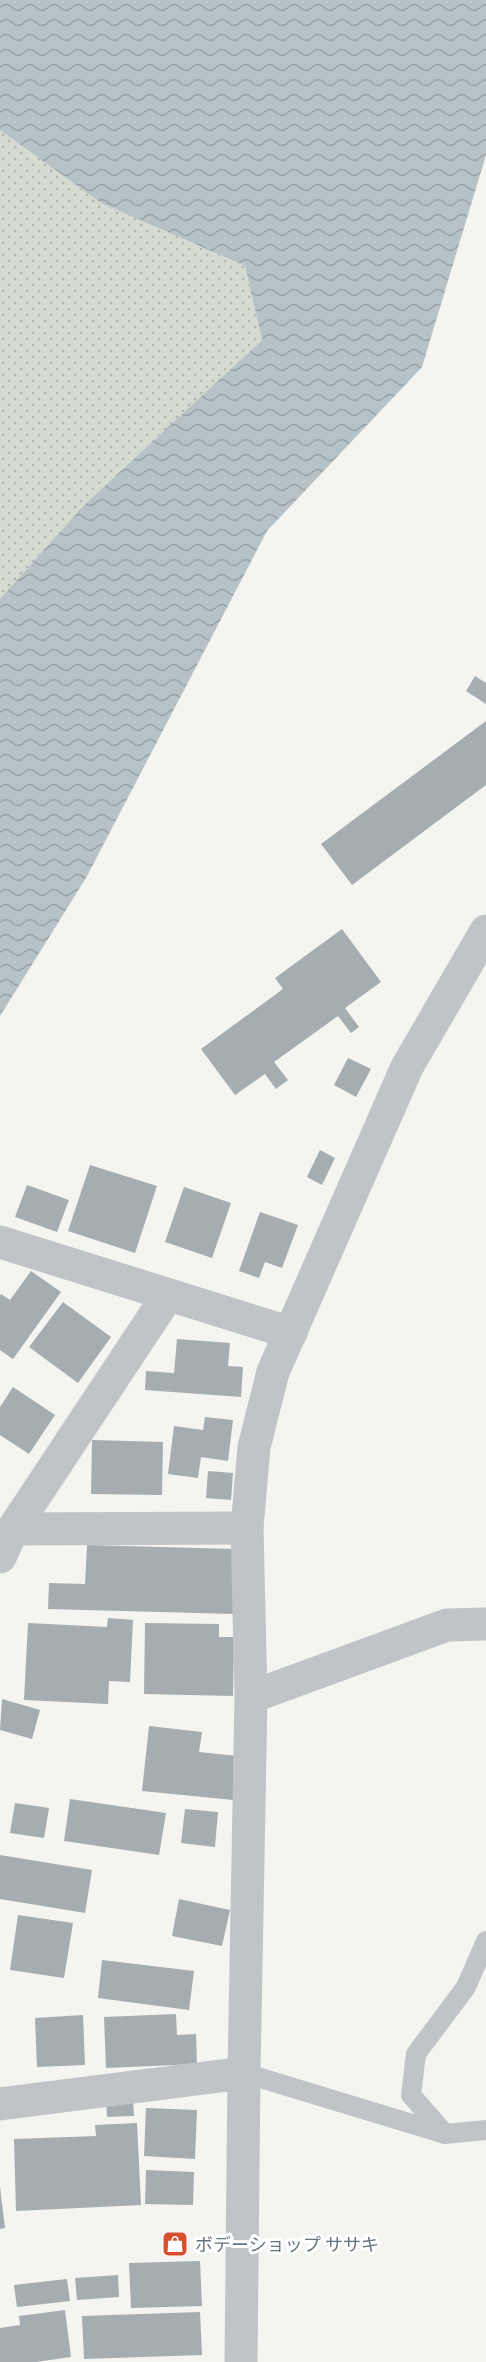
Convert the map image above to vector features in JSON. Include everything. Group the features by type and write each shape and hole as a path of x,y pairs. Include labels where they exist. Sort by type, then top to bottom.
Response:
{"street":[{"path":"232,2362 241,2362 251,1697 247,1528 254,1447 273,1372 407,1068 486,931"},
{"path":"0,1242 291,1333"},
{"path":"7,1543 168,1295"},
{"path":"7,1543 247,1528"},
{"path":"251,1697 447,1624 486,1624"},
{"path":"0,2104 244,2073"}],"lane":[{"path":"446,2134 411,2095 416,2054 466,1987 486,1941"},
{"path":"244,2073 446,2134 486,2130"}],"shaded area":[{"path":"0,130 101,203 245,266 262,340 83,506 0,599"}],"water":[{"path":"0,0 486,0 486,155 422,367 267,531 86,878 0,1016 0,599 83,506 262,340 245,266 101,203 0,130"}],"building":[{"path":"475,676 486,683 486,704 466,691"},
{"path":"486,721 486,785 352,885 321,844"},
{"path":"342,929 381,982 345,1008 359,1027 351,1033 338,1016 274,1062 288,1080 276,1089 265,1074 235,1095 201,1049 283,989 275,978"},
{"path":"348,1058 371,1069 356,1097 334,1085"},
{"path":"320,1150 335,1158 322,1185 307,1177"},
{"path":"90,1165 157,1186 135,1253 68,1231"},
{"path":"27,1185 69,1200 57,1232 15,1217"},
{"path":"184,1187 231,1203 212,1258 165,1242"},
{"path":"260,1212 298,1225 282,1268 265,1262 259,1278 239,1271"},
{"path":"31,1271 61,1292 13,1359 0,1350 0,1296 1,1294 10,1300"},
{"path":"63,1302 111,1337 78,1383 29,1347"},
{"path":"177,1339 230,1343 228,1366 243,1367 241,1397 145,1390 146,1371 174,1373"},
{"path":"13,1387 55,1415 29,1454 0,1435 0,1407"},
{"path":"205,1417 233,1420 228,1461 201,1457 198,1478 168,1474 174,1426 203,1430"},
{"path":"92,1440 163,1442 162,1495 91,1494"},
{"path":"208,1471 233,1473 231,1500 206,1498"},
{"path":"87,1545 236,1549 234,1614 48,1609 49,1583 85,1584"},
{"path":"108,1618 133,1620 130,1682 109,1681 108,1704 24,1700 28,1623 107,1627"},
{"path":"145,1623 219,1624 219,1637 234,1637 233,1696 144,1694"},
{"path":"2,1699 40,1710 32,1739 0,1730"},
{"path":"149,1726 202,1732 199,1752 237,1756 233,1800 142,1791"},
{"path":"70,1799 166,1813 159,1855 64,1841"},
{"path":"15,1803 49,1808 44,1838 10,1833"},
{"path":"185,1809 218,1812 215,1847 181,1843"},
{"path":"0,1855 92,1870 85,1913 0,1899"},
{"path":"179,1899 230,1910 222,1946 172,1936"},
{"path":"18,1915 73,1923 64,1978 10,1970"},
{"path":"102,1960 194,1971 189,2010 98,1998"},
{"path":"176,2014 177,2035 196,2034 197,2064 106,2068 104,2017"},
{"path":"83,2015 85,2065 37,2067 35,2018"},
{"path":"133,2099 134,2116 107,2117 106,2100"},
{"path":"146,2108 197,2110 195,2159 144,2156"},
{"path":"137,2123 141,2205 16,2211 14,2139 96,2136 95,2125"},
{"path":"146,2170 194,2172 193,2205 145,2204"},
{"path":"0,2187 5,2228 0,2229"},
{"path":"200,2261 202,2306 131,2308 129,2263"},
{"path":"118,2275 119,2297 77,2300 75,2278"},
{"path":"67,2279 70,2301 17,2307 14,2285"},
{"path":"65,2310 71,2357 36,2362 0,2362 0,2328 20,2325 19,2316"},
{"path":"200,2312 202,2355 84,2359 82,2316"}],"place":[{"name":"ボデーショップ ササキ","path":"175,2244"}]}
